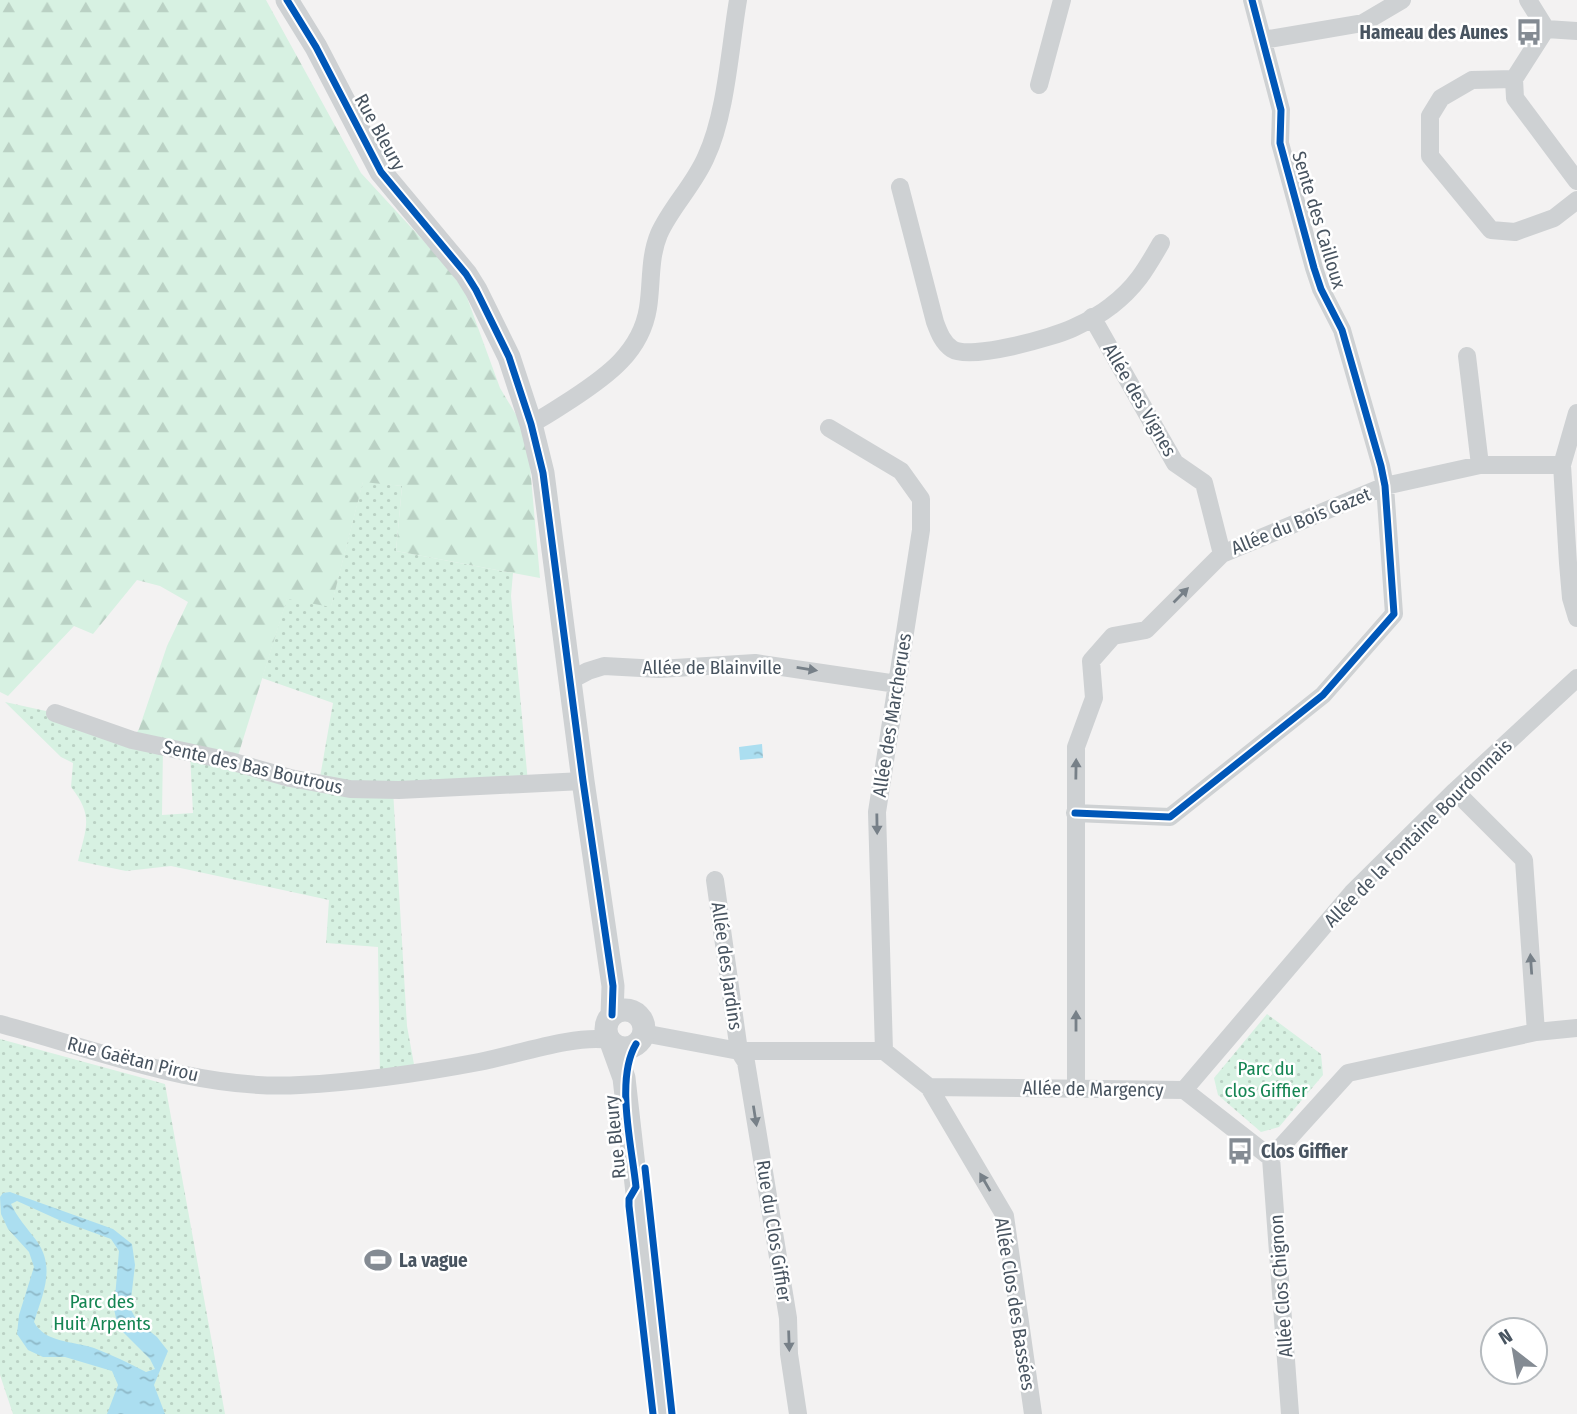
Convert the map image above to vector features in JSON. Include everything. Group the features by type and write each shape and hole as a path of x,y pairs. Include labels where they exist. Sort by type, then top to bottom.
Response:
{"street":[{"path":"280,0 321,69 354,136 381,172"},
{"name":"Rue Bleury","path":"287,0 316,47 381,172 471,281 480,299 501,361 527,414 543,473 611,978 610,1029 625,1078 662,1414"},
{"path":"527,414 604,377 622,363 640,332 648,307 651,261 655,245 669,217 697,175 713,142 738,0"},
{"path":"1039,85 1062,0"},
{"name":"Sente des Cailloux","path":"1075,813 1170,817 1323,695 1394,614 1385,486 1342,330 1321,289 1283,156 1279,128 1282,117 1252,0"},
{"path":"1264,40 1363,23 1402,0"},
{"path":"1528,0 1546,29"},
{"path":"1546,29 1577,31"},
{"path":"1546,29 1514,79 1516,97 1577,181"},
{"path":"1514,79 1472,80 1441,98 1430,116 1430,156 1491,230 1514,232 1554,218 1577,200"},
{"path":"900,187 935,323 941,338 953,350 966,354 1023,343 1073,328 1110,307 1140,279 1161,243"},
{"name":"Allée des Vignes","path":"1092,317 1175,463 1204,483 1222,554"},
{"path":"1467,356 1480,465"},
{"path":"1577,413 1562,465 1567,563 1577,618"},
{"name":"Allée des Marcherues","path":"829,428 901,471 921,499 921,530 877,812 884,1051"},
{"name":"Allée du Bois Gazet","path":"1076,1089 1076,747 1094,698 1091,661 1113,636 1146,630 1222,554 1385,486 1480,465 1562,465"},
{"name":"Allée de Blainville","path":"571,680 604,666 659,669 755,663 897,684"},
{"name":"Allée de la Fontaine Bourdonnais","path":"1184,1090 1352,893 1455,791 1577,678"},
{"name":"Sente des Bas Boutrous","path":"55,713 132,740 230,761 290,778 350,789 399,790 583,781"},
{"path":"1455,791 1524,860 1536,1032"},
{"name":"Allée des Jardins","path":"715,880 739,1051"},
{"path":"611,978 639,1031"},
{"path":"623,1010 629,1011 639,1031 621,1047 610,1029 623,1010"},
{"name":"Rue Gaëtan Pirou","path":"0,1024 150,1068 230,1082 298,1086 394,1075 478,1053 594,1028 610,1029"},
{"path":"1271,1158 1348,1073 1536,1032 1577,1028"},
{"path":"639,1031 739,1051 884,1051 929,1087"},
{"name":"Rue Bleury","path":"625,1078 639,1031"},
{"name":"Rue du Clos Giffier","path":"739,1051 746,1062 788,1318 789,1354 798,1414"},
{"name":"Allée de Margency","path":"929,1087 1184,1090 1271,1158"},
{"name":"Allée Clos des Bassées","path":"929,1087 1004,1216 1033,1414"},
{"name":"Allée Clos Chignon","path":"1271,1158 1290,1414"}],"green space":[{"path":"0,0 266,0 361,173 444,263 465,292 500,388 527,433 540,578 396,551 402,486 363,482 331,607 287,599 236,762 132,740 139,729 167,646 188,602 160,586 137,580 93,634 74,626 8,696 0,692"},
{"path":"363,481 402,486 396,551 513,573 511,596 528,783 393,790 407,1026 415,1070 380,1080 378,947 326,943 329,900 171,866 126,871 78,861 86,823 83,806 71,787 73,763 61,757 5,702 55,713 163,747 162,815 193,813 190,753 319,783 333,703 262,678 287,598 331,606"},
{"name":"Parc du clos Giffier","path":"1267,1014 1321,1054 1323,1075 1279,1127 1261,1132 1218,1095 1214,1078"},
{"name":"Parc des Huit Arpents","path":"0,1039 165,1084 225,1414 13,1414 0,1375"}],"water":[{"path":"762,744 763,758 740,760 739,747"},
{"path":"10,1192 113,1229 132,1244 135,1265 130,1308 137,1321 157,1337 168,1351 154,1385 165,1414 107,1414 118,1385 112,1371 65,1357 43,1357 28,1350 17,1334 19,1315 34,1267 29,1252 8,1229 1,1214 0,1197 3,1193","holes":["17,1201 111,1239 119,1251 114,1309 118,1327 150,1359 155,1369 146,1372 94,1348 52,1338 34,1322 47,1270 42,1250 11,1204"]}],"cycle path":[{"path":"287,0 316,47 381,172 466,274 476,290 509,357 531,424 543,473 613,986 612,1015"},
{"path":"1075,813 1170,817 1323,695 1394,614 1385,486 1381,466 1342,330 1321,289 1314,268 1280,143 1281,110 1252,0"},
{"path":"636,1044 630,1059 626,1094 636,1187 629,1199 629,1206 653,1414"},
{"path":"645,1168 672,1414"}],"place":[{"name":"Hameau des Aunes","path":"1529,32"},
{"name":"Clos Giffier","path":"1240,1151"},
{"name":"La vague","path":"378,1260"}]}
